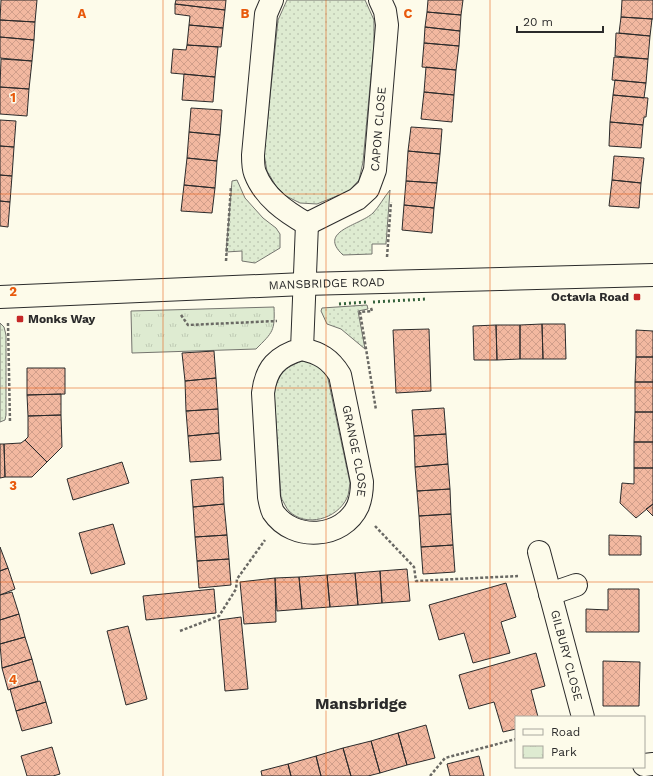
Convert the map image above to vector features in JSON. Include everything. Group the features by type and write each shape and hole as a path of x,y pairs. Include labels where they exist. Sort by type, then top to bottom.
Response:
{"street":[{"path":"272,0 266,14 253,155 254,172 273,200 288,214 307,224 302,349"},
{"name":"CAPON CLOSE","path":"307,224 356,199 368,189 375,170 387,25 385,11 380,0"},
{"name":"MANSBRIDGE ROAD","path":"4,297 304,284 653,275"},
{"name":"GRANGE CLOSE","path":"302,349 325,357 334,364 340,375 362,482 362,492 358,506 344,522 334,529 321,533 307,534 291,529 280,520 273,511 269,497 264,387 268,372 282,357 302,349"},
{"name":"GILBURY CLOSE","path":"539,552 583,716"},
{"name":"GILBURY CLOSE","path":"547,584 576,585"}],"path":[{"path":"224,287 232,181"},
{"path":"367,282 372,311 360,312 377,416"},
{"path":"161,290 188,325 303,319"},
{"path":"4,297 10,423"},
{"path":"358,506 414,567 416,581 547,584"},
{"path":"180,632 219,616 236,588 237,579 280,520"},
{"path":"430,776 445,758 515,739"}],"green space":[{"path":"287,0 365,0 374,20 374,44 363,162 359,180 349,191 317,204 300,203 286,196 276,186 267,171 264,154 278,20"},
{"path":"237,180 245,198 263,218 276,228 280,234 280,248 255,263 242,261 242,251 226,252 232,181"},
{"path":"390,190 386,244 372,244 372,254 343,255 336,247 335,240 337,235 373,213"},
{"path":"367,305 368,309 358,311 365,349 341,329 327,324 321,311 322,308"},
{"path":"274,307 272,331 256,349 132,353 131,311"},
{"path":"0,323 4,327 6,335 6,415 5,420 0,422"},
{"path":"305,360 318,365 327,374 350,483 348,496 336,511 321,519 312,520 296,516 288,510 281,498 274,391 281,374 293,365"}],"building":[{"path":"1,0 37,0 35,22 0,20"},
{"path":"176,0 226,0 225,10 175,4"},
{"path":"428,0 463,0 461,15 427,12"},
{"path":"622,0 653,0 653,19 621,17"},
{"path":"175,4 225,10 223,28 189,25 190,16 175,14"},
{"path":"427,12 461,15 460,31 425,27"},
{"path":"621,17 652,19 650,36 619,33"},
{"path":"0,20 35,22 34,40 0,37"},
{"path":"189,25 223,28 221,47 187,45"},
{"path":"425,27 460,31 459,46 424,43"},
{"path":"616,33 650,36 648,59 615,56"},
{"path":"0,37 34,40 32,61 0,58"},
{"path":"424,43 459,46 456,70 422,67"},
{"path":"187,45 218,47 215,77 171,73 173,49 186,50"},
{"path":"614,57 648,59 646,83 612,80"},
{"path":"1,59 32,61 29,89 0,87"},
{"path":"426,67 456,70 454,95 424,92"},
{"path":"184,74 215,77 213,102 182,100"},
{"path":"615,80 646,83 644,98 613,95"},
{"path":"0,87 29,89 27,116 0,114"},
{"path":"424,92 454,95 452,122 421,119"},
{"path":"613,95 648,98 646,117 644,117 643,125 610,122"},
{"path":"191,108 222,110 220,135 189,132"},
{"path":"0,120 16,121 14,147 0,146"},
{"path":"610,122 643,125 641,148 609,146"},
{"path":"411,127 442,129 440,154 408,151"},
{"path":"189,132 220,135 217,161 187,158"},
{"path":"0,146 14,147 12,176 0,175"},
{"path":"408,151 440,154 437,183 406,181"},
{"path":"614,156 644,158 641,183 612,180"},
{"path":"187,158 217,161 215,188 184,185"},
{"path":"0,175 12,176 10,202 0,201"},
{"path":"612,180 641,183 639,208 609,206"},
{"path":"406,181 437,183 434,208 404,205"},
{"path":"184,185 215,188 212,213 181,211"},
{"path":"0,201 10,202 8,227 0,226"},
{"path":"404,205 434,208 432,233 402,230"},
{"path":"542,324 565,324 566,359 543,359"},
{"path":"542,324 543,359 520,359 520,325"},
{"path":"496,325 520,325 520,359 497,360"},
{"path":"496,325 497,360 474,360 473,326"},
{"path":"429,329 431,391 396,393 393,330"},
{"path":"636,330 653,331 653,357 636,357"},
{"path":"214,351 216,378 185,381 182,353"},
{"path":"636,357 653,357 653,382 635,382"},
{"path":"27,368 65,368 65,394 27,395"},
{"path":"216,378 218,409 186,411 185,381"},
{"path":"635,382 653,382 653,412 635,412"},
{"path":"61,394 61,415 28,416 27,395"},
{"path":"444,408 446,434 414,436 412,410"},
{"path":"218,409 219,433 188,436 186,411"},
{"path":"635,412 653,412 653,442 634,442"},
{"path":"61,415 62,447 47,462 25,440 28,437 28,416"},
{"path":"219,433 221,460 190,462 188,436"},
{"path":"446,434 448,464 415,467 414,436"},
{"path":"25,440 47,462 32,477 5,477 4,444 21,443"},
{"path":"634,442 653,442 653,468 634,468"},
{"path":"0,444 4,444 5,477 0,478"},
{"path":"122,462 129,483 73,500 67,479"},
{"path":"448,464 450,489 417,491 415,467"},
{"path":"634,468 653,468 653,504 636,518 620,503 622,483 634,484"},
{"path":"223,477 224,504 193,507 191,480"},
{"path":"450,489 451,514 419,516 417,491"},
{"path":"224,504 227,535 195,537 193,507"},
{"path":"653,504 653,516 646,509"},
{"path":"451,514 453,545 421,547 419,516"},
{"path":"113,524 125,564 91,574 79,533"},
{"path":"227,535 229,559 197,561 195,537"},
{"path":"609,535 641,536 641,555 609,555"},
{"path":"453,545 455,572 423,574 421,547"},
{"path":"0,547 8,568 0,571"},
{"path":"229,559 231,585 199,588 197,561"},
{"path":"8,568 15,589 0,595 0,571"},
{"path":"407,569 410,601 382,603 380,571"},
{"path":"380,571 382,603 358,605 355,573"},
{"path":"355,573 358,605 330,607 327,575"},
{"path":"327,575 330,607 302,609 299,577"},
{"path":"299,577 302,609 277,611 275,578"},
{"path":"275,578 276,622 244,624 240,582"},
{"path":"506,583 516,617 501,622 510,653 473,663 464,633 439,640 429,605"},
{"path":"214,589 216,613 146,620 143,596"},
{"path":"608,589 639,589 639,632 586,632 586,609 608,610"},
{"path":"12,592 19,614 0,620 0,595"},
{"path":"19,614 25,637 0,644 0,620"},
{"path":"241,617 248,689 225,691 219,620"},
{"path":"128,626 147,699 126,705 107,631"},
{"path":"25,637 32,659 2,668 0,644"},
{"path":"536,653 545,686 531,690 538,716 515,716 515,729 503,732 494,702 469,709 459,675"},
{"path":"32,659 38,681 8,690 2,668"},
{"path":"603,661 640,662 639,706 603,706"},
{"path":"40,681 46,702 16,711 10,689"},
{"path":"46,702 52,723 22,731 16,711"},
{"path":"426,725 435,758 407,765 398,733"},
{"path":"398,733 407,765 380,773 371,741"},
{"path":"371,741 380,773 368,776 351,776 343,748"},
{"path":"52,747 60,774 53,776 27,776 21,756"},
{"path":"343,748 351,776 321,776 316,756"},
{"path":"316,756 321,776 291,776 288,764"},
{"path":"479,756 484,776 450,776 447,764"},
{"path":"288,764 291,776 262,776 261,771"}],"hedge":[{"path":"373,302 427,299"},
{"path":"339,304 366,302"}],"place":[{"name":"Octavia Road","path":"637,297"},
{"name":"Monks Way","path":"20,319"}],"district":[{"name":"Mansbridge","path":"361,703"}]}
